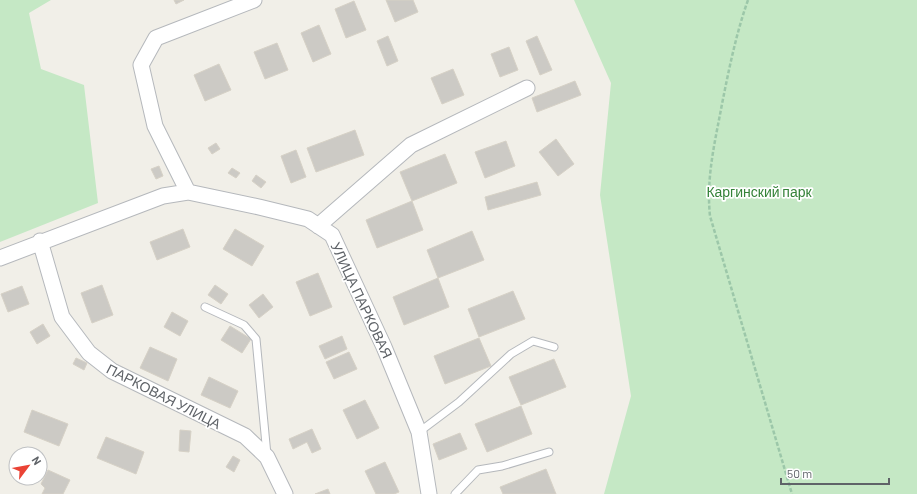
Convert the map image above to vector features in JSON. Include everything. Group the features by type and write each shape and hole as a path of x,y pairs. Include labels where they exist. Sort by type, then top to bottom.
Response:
{"street":[{"path":"188,192 155,126 141,65 156,38 254,0"},
{"path":"318,226 410,145 527,88"},
{"name":"УЛИЦА ПАРКОВАЯ","path":"0,258 40,241 163,196 188,192 308,219 332,235 384,348 419,432 428,494"},
{"name":"ПАРКОВАЯ УЛИЦА","path":"40,241 62,317 89,353 112,371 245,436 267,457 285,494"}],"lane":[{"path":"205,307 244,325 256,339 267,457"},
{"path":"419,432 459,402 511,354 533,341 554,347"},
{"path":"455,494 478,470 502,466 549,452"}],"path":[{"path":"748,0 734,45 709,170 708,195 710,216 792,494"}],"green space":[{"path":"0,0 51,0 29,13 41,69 84,85 98,203 0,242"},
{"name":"Каргинский парк","path":"574,0 917,0 917,494 604,494 631,396 600,195 611,83"}],"building":[{"path":"174,0 184,0 176,4"},
{"path":"386,0 413,0 418,12 395,22"},
{"path":"354,1 366,30 346,38 335,9"},
{"path":"319,25 331,54 313,62 301,33"},
{"path":"388,36 398,61 387,66 377,41"},
{"path":"537,36 552,70 540,75 526,41"},
{"path":"277,43 288,70 265,79 254,52"},
{"path":"509,47 518,70 500,77 491,54"},
{"path":"219,64 231,90 205,101 194,75"},
{"path":"453,69 464,95 442,104 431,78"},
{"path":"575,81 581,95 537,112 532,98"},
{"path":"355,130 364,155 316,172 307,148"},
{"path":"556,139 574,164 558,176 539,152"},
{"path":"506,141 515,166 485,178 475,152"},
{"path":"216,143 220,149 212,154 208,148"},
{"path":"296,150 306,177 291,183 281,156"},
{"path":"445,154 457,183 412,201 400,172"},
{"path":"159,166 163,176 156,179 151,169"},
{"path":"232,168 240,173 236,178 228,173"},
{"path":"256,175 266,182 261,188 252,181"},
{"path":"537,182 541,195 488,210 485,197"},
{"path":"412,201 423,230 377,248 366,220"},
{"path":"183,229 190,247 157,260 150,242"},
{"path":"235,229 264,246 252,266 223,249"},
{"path":"472,231 484,260 438,278 427,250"},
{"path":"318,273 332,307 310,316 296,282"},
{"path":"438,278 449,307 404,325 393,297"},
{"path":"102,285 113,315 92,323 81,293"},
{"path":"215,285 228,294 221,304 208,295"},
{"path":"22,286 29,304 8,312 1,294"},
{"path":"513,291 525,319 479,337 468,309"},
{"path":"263,294 273,307 259,318 249,305"},
{"path":"172,312 188,321 180,336 164,327"},
{"path":"43,324 50,336 37,344 30,332"},
{"path":"230,326 251,339 242,353 221,340"},
{"path":"342,336 347,349 325,359 319,346"},
{"path":"479,338 491,366 445,384 434,356"},
{"path":"150,347 177,359 168,381 140,368"},
{"path":"349,352 357,369 334,379 326,362"},
{"path":"76,358 87,363 84,370 73,364"},
{"path":"554,359 566,387 521,405 509,377"},
{"path":"209,377 238,391 230,408 201,395"},
{"path":"365,400 379,428 357,439 343,410"},
{"path":"521,406 532,434 487,452 475,424"},
{"path":"32,410 68,424 59,446 24,432"},
{"path":"312,429 321,449 312,453 307,442 293,449 289,439"},
{"path":"180,430 191,431 189,452 179,451"},
{"path":"460,433 467,449 439,460 433,444"},
{"path":"106,437 144,452 136,474 97,458"},
{"path":"233,456 240,460 234,472 226,467"},
{"path":"385,462 399,492 394,494 376,494 365,471"},
{"path":"546,469 556,494 503,494 500,487"},
{"path":"48,470 70,480 63,494 42,494 45,488 43,486 48,486"},
{"path":"328,489 330,494 315,494"}]}
